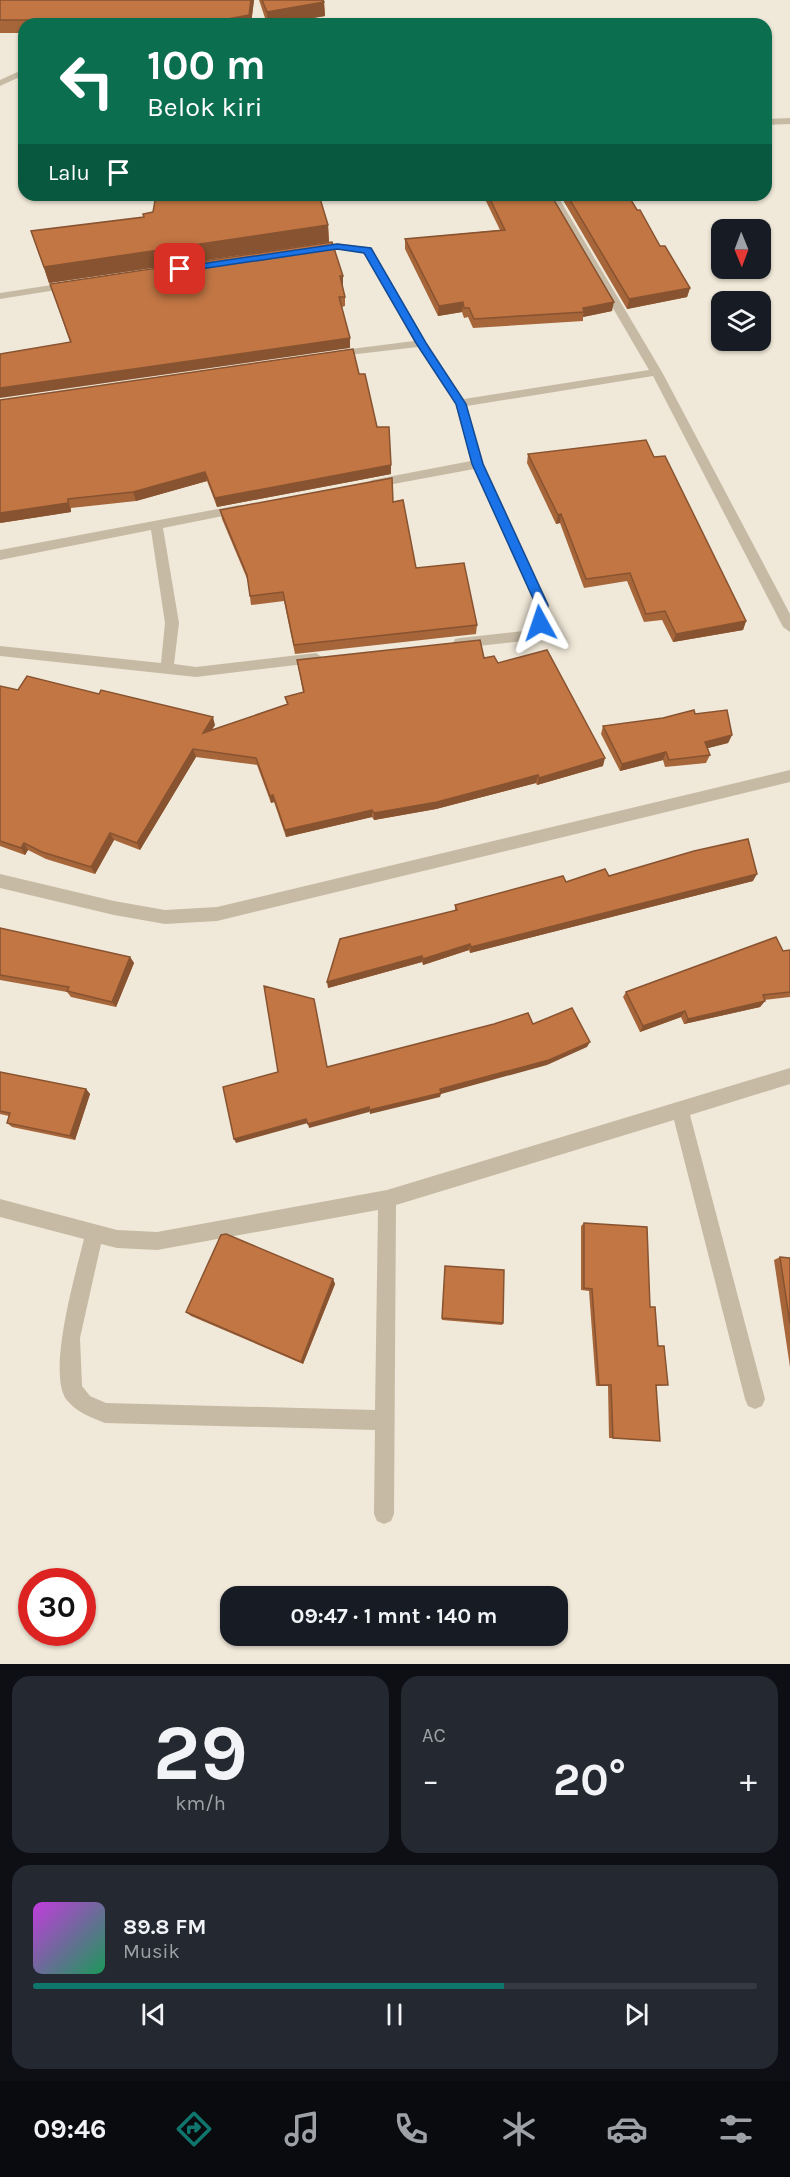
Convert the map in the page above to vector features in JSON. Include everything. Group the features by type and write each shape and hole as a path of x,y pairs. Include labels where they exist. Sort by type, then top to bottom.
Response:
{"street":[{"path":"0,82 18,74"},
{"path":"772,122 790,121"},
{"path":"556,201 656,372 790,627"},
{"path":"302,251 337,246 368,250 421,343 461,404 478,464 542,605 540,623 527,636 445,645"},
{"path":"0,296 81,284"},
{"path":"328,356 421,343"},
{"path":"461,404 656,372"},
{"path":"363,486 478,464"},
{"path":"0,555 248,507"},
{"path":"156,525 172,623 166,670"},
{"path":"0,651 196,672 328,657"},
{"path":"0,880 114,908 165,917 217,914 790,776"},
{"path":"0,1208 117,1239 157,1241 387,1199 790,1076"},
{"path":"680,1110 755,1399"},
{"path":"384,1514 387,1199"},
{"path":"94,1234 70,1338 72,1390 83,1404 105,1413 385,1420"}],"building":[{"path":"0,0 251,0 249,15 233,18 18,18 18,20 0,20"},
{"path":"262,0 323,0 324,2 267,12"},
{"path":"155,201 321,201 328,225 44,267 31,231 144,217 143,214 153,212"},
{"path":"491,201 555,201 614,302 583,308 584,312 474,319 469,308 464,308 463,302 439,306 405,239 505,230"},
{"path":"571,201 632,201 637,210 640,210 660,246 665,246 690,288 629,299"},
{"path":"332,242 343,276 340,276 345,297 339,297 350,338 0,388 0,354 71,342 50,284"},
{"path":"353,349 359,374 365,374 377,427 389,427 391,465 215,498 205,472 133,492 68,499 68,503 0,513 0,400"},
{"path":"646,440 654,457 665,456 746,621 676,634 665,611 646,614 630,573 586,579 561,514 558,515 528,454"},
{"path":"392,478 393,502 403,500 416,568 464,563 477,625 294,645 283,592 250,596 247,575 220,510"},
{"path":"480,640 484,658 494,656 498,663 547,650 605,758 539,778 538,775 437,802 374,813 372,810 285,830 273,795 270,796 256,758 193,749 137,843 110,833 91,867 42,852 24,843 21,848 0,841 0,686 18,690 27,676 99,694 101,690 213,717 203,733 288,704 285,697 304,692 297,660"},
{"path":"694,710 695,714 727,710 732,735 705,742 710,755 669,760 666,752 622,764 603,726 663,718"},
{"path":"748,839 757,874 471,947 470,944 423,959 422,956 327,982 340,939 457,910 455,905 563,876 566,882 605,869 609,876 694,851"},
{"path":"0,928 130,957 112,1002 67,991 69,987 0,975"},
{"path":"776,937 783,951 790,950 790,992 763,995 765,1001 688,1019 685,1011 643,1026 626,992"},
{"path":"264,986 314,999 327,1067 494,1024 528,1013 533,1024 572,1008 590,1042 549,1060 440,1089 441,1093 369,1110 369,1107 308,1124 306,1119 234,1139 223,1087 278,1072"},
{"path":"0,1072 86,1089 70,1136 7,1123 10,1113 0,1111"},
{"path":"584,1223 647,1227 650,1307 655,1307 658,1346 664,1346 668,1385 656,1385 660,1441 613,1438 611,1385 599,1385 592,1289 584,1288"},
{"path":"226,1234 333,1279 301,1362 186,1312 221,1235"},
{"path":"780,1257 790,1258 790,1324"},
{"path":"445,1266 504,1270 503,1323 442,1318"}],"route":[{"path":"180,269 337,246 368,250 421,343 461,404 478,464 542,605 540,623"}]}
